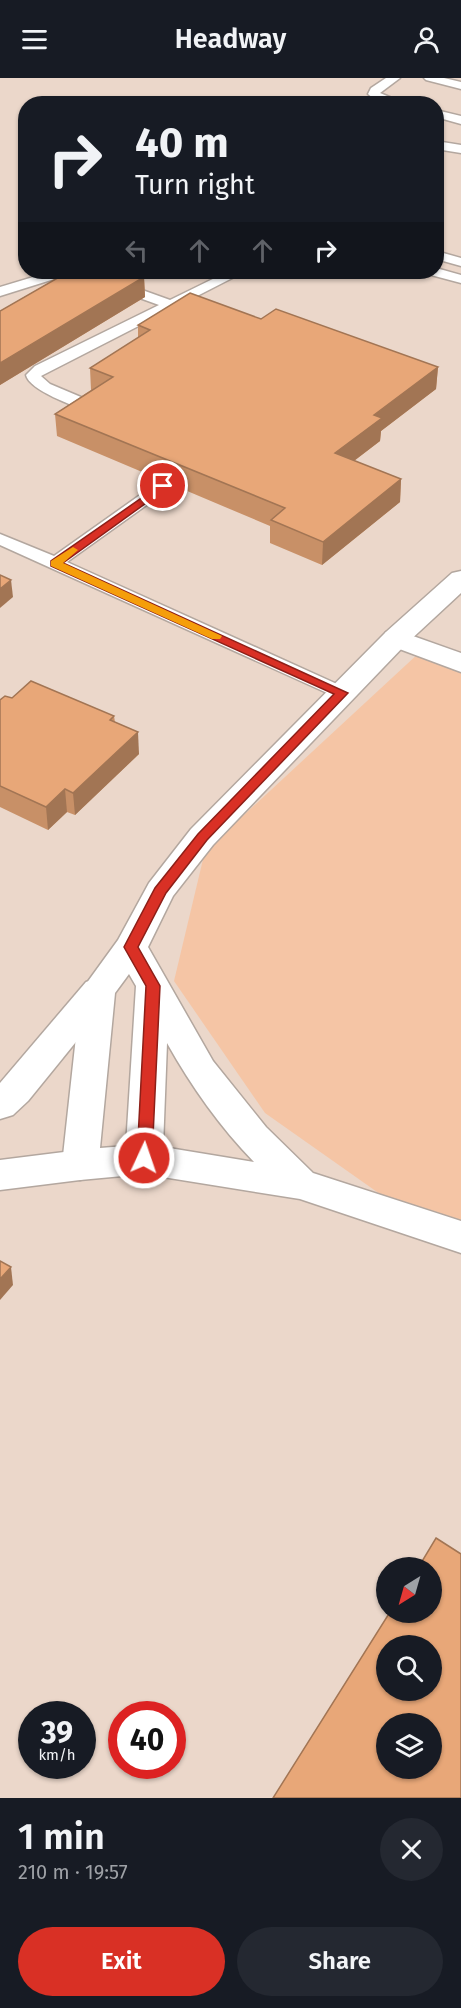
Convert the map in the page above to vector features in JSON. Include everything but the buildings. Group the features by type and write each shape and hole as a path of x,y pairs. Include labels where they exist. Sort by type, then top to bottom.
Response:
{"street":[{"path":"0,1106 98,991 131,947 160,891 202,837 396,638 461,579"},
{"path":"396,638 461,663"},
{"path":"131,947 201,1071 253,1137 300,1184"},
{"path":"144,1158 153,986"},
{"path":"80,1165 98,991"},
{"path":"0,1175 144,1158 300,1184 461,1238"}],"lane":[{"path":"375,96 375,90 394,78"},
{"path":"430,78 461,86"},
{"path":"444,115 461,120"},
{"path":"444,146 461,148"},
{"path":"444,257 461,262"},
{"path":"444,274 461,279"},
{"path":"0,292 40,279"},
{"path":"100,279 169,304"},
{"path":"90,406 45,387 34,380 33,375 40,369 222,279"},
{"path":"55,563 163,486"},
{"path":"0,539 342,693"}],"shaded area":[{"path":"0,78 461,78 461,1798 0,1798"},
{"path":"420,652 461,668 461,1233 414,1218 265,1113 174,981 205,851"}],"slow traffic":[{"path":"73,550 55,563 216,636"}],"route":[{"path":"144,1158 153,986 131,947 160,891 202,837 342,693 55,563 163,486"}]}
